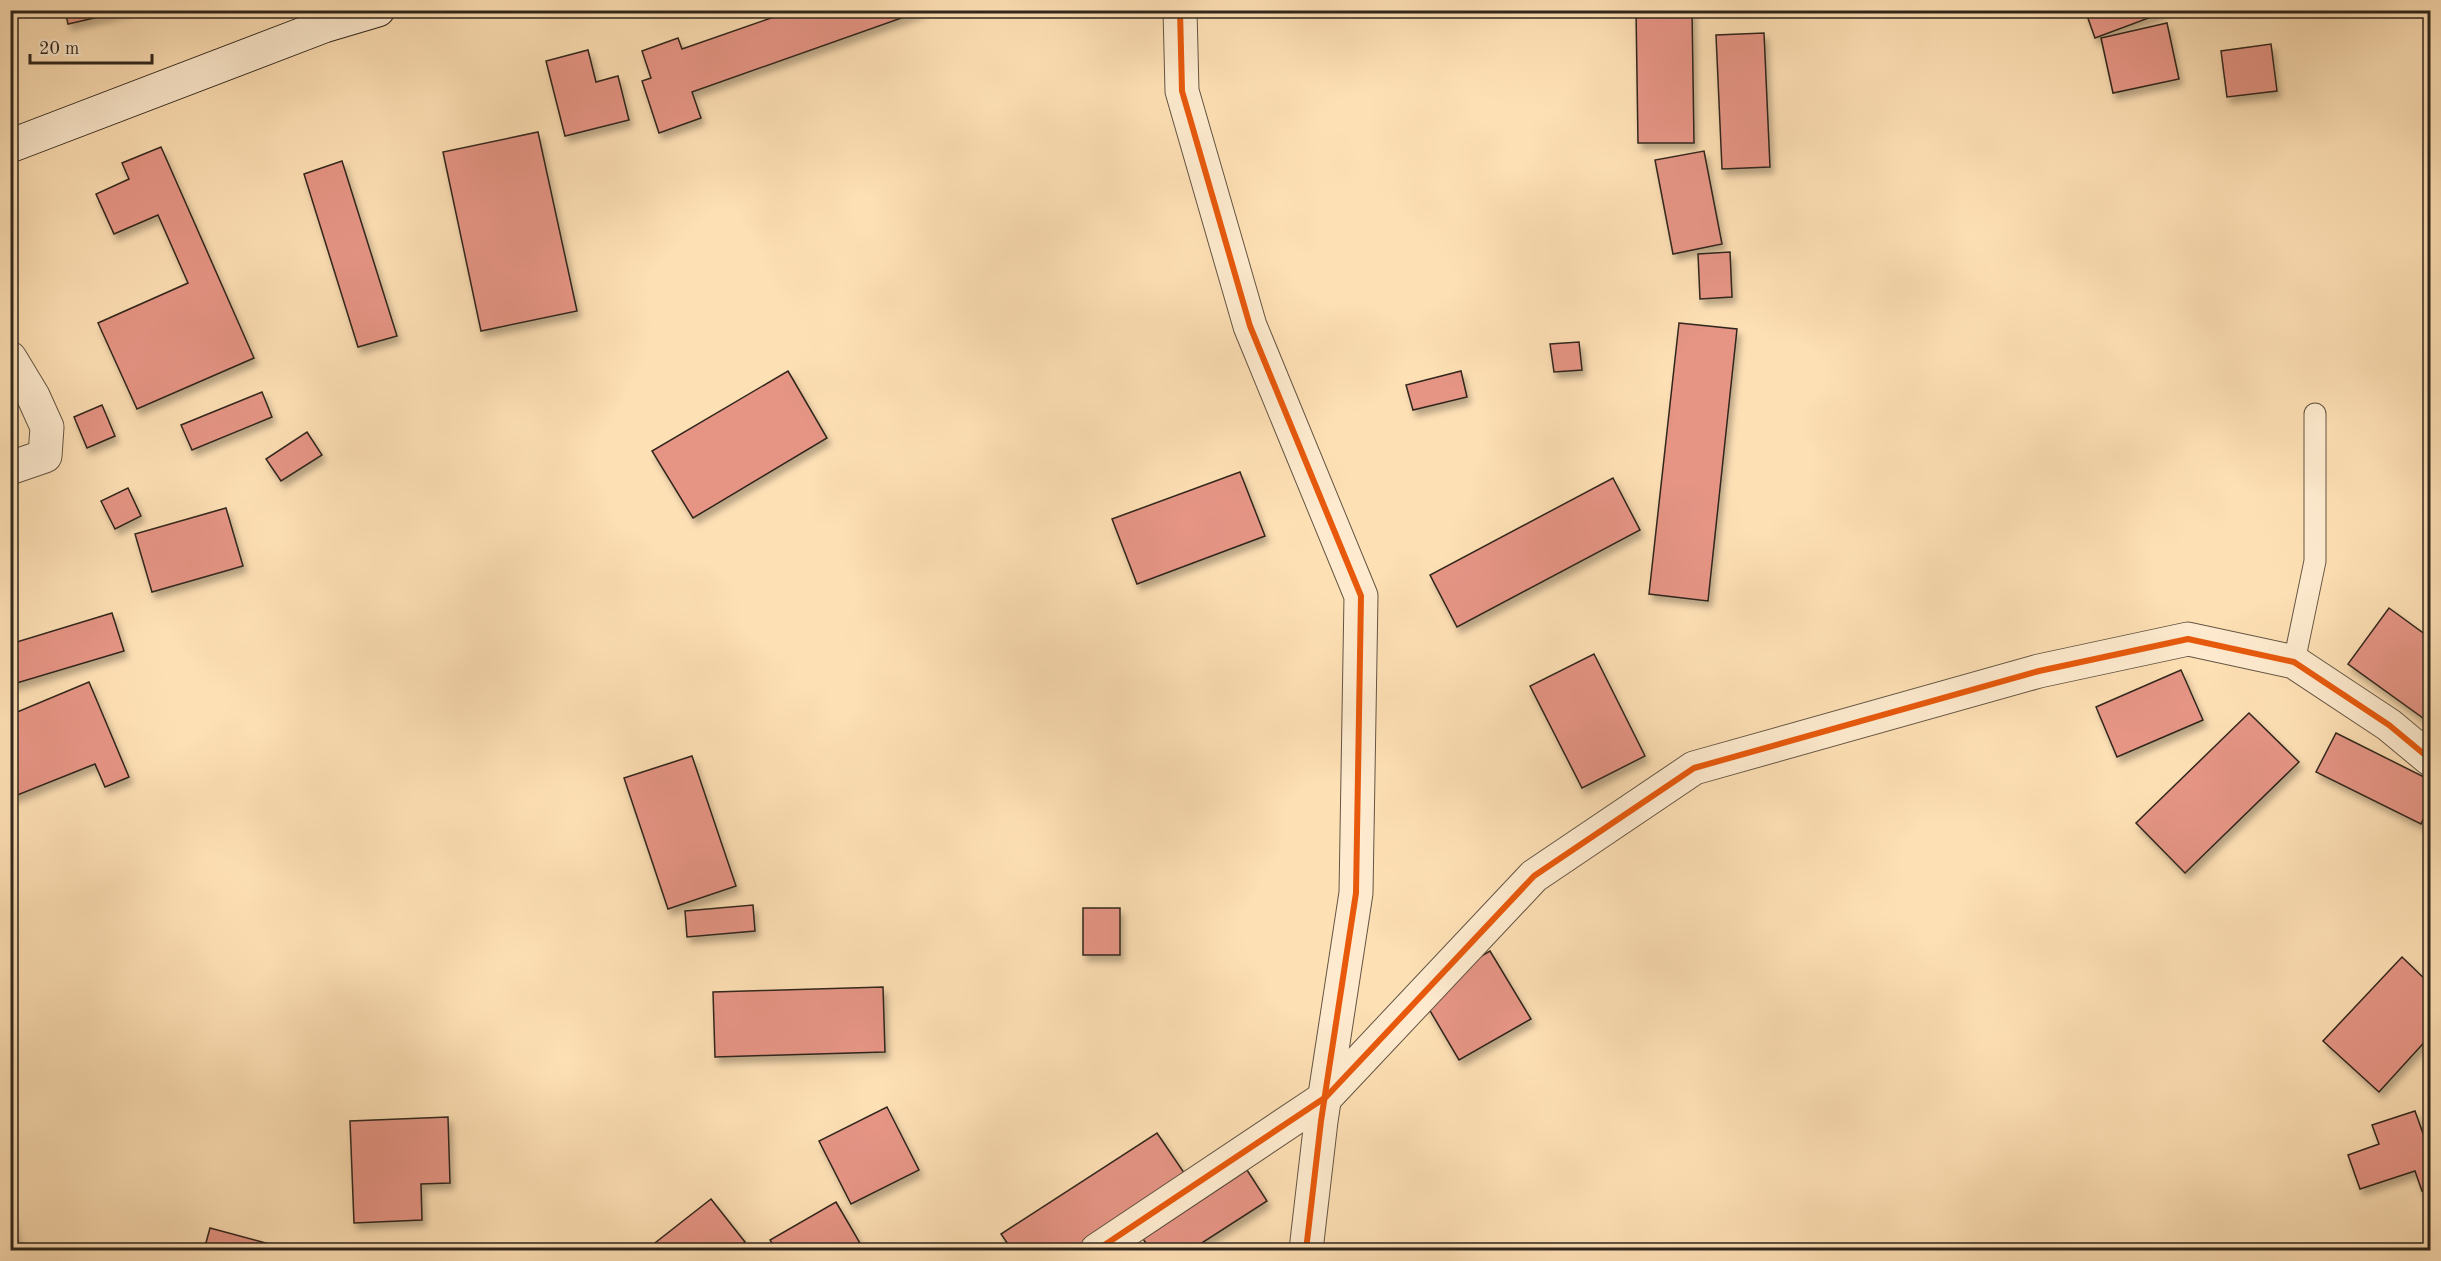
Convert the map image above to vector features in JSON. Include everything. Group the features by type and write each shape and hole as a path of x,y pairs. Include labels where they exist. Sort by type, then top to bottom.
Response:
{"street":[{"path":"10,146 324,26 378,10"},
{"path":"1180,10 1182,91 1250,326 1361,596 1356,893 1306,1251"},
{"path":"10,358 33,396 47,427 45,456 10,468"},
{"path":"1097,1251 1326,1097 1534,876 1694,768 2038,671 2188,639 2294,662 2389,725 2430,759"}],"lane":[{"path":"2294,662 2315,561 2315,414"}],"building":[{"path":"65,10 129,10 68,24"},
{"path":"794,10 924,10 692,92 701,118 659,133 642,81 651,78 642,51 678,38 682,49"},
{"path":"1636,10 1692,10 1694,143 1638,143"},
{"path":"2085,10 2162,10 2162,13 2095,38"},
{"path":"2167,23 2179,79 2113,93 2101,38"},
{"path":"1764,33 1770,167 1722,169 1716,35"},
{"path":"2271,44 2277,91 2227,97 2221,51"},
{"path":"588,50 596,82 618,76 629,120 565,136 546,61"},
{"path":"538,132 577,311 481,331 443,152"},
{"path":"161,147 254,358 137,409 98,323 188,283 158,215 114,234 96,194 129,179 122,163"},
{"path":"1704,151 1722,244 1673,254 1655,160"},
{"path":"342,161 397,336 358,347 304,174"},
{"path":"1730,252 1732,297 1700,299 1698,254"},
{"path":"1679,323 1737,329 1708,601 1649,594"},
{"path":"1579,342 1582,370 1554,372 1550,344"},
{"path":"788,371 827,438 693,518 652,451"},
{"path":"1461,371 1467,397 1413,410 1406,385"},
{"path":"262,392 272,417 192,450 181,425"},
{"path":"102,405 115,436 87,448 74,417"},
{"path":"307,432 322,455 281,481 266,459"},
{"path":"1240,472 1265,536 1137,584 1112,519"},
{"path":"1613,478 1640,530 1457,627 1430,575"},
{"path":"128,488 141,516 115,529 101,501"},
{"path":"226,508 243,566 152,592 135,534"},
{"path":"2389,608 2430,638 2430,723 2348,664"},
{"path":"112,613 124,651 10,685 10,644"},
{"path":"1594,654 1645,756 1582,788 1530,686"},
{"path":"2181,670 2203,720 2117,757 2096,707"},
{"path":"89,682 129,777 105,787 95,764 10,798 10,715"},
{"path":"2249,713 2299,762 2185,873 2136,823"},
{"path":"2336,733 2430,780 2430,804 2421,824 2316,772"},
{"path":"692,756 736,886 668,909 624,778"},
{"path":"753,905 755,931 687,937 685,911"},
{"path":"1083,908 1120,908 1120,955 1083,955"},
{"path":"1490,951 1531,1019 1459,1060 1419,992"},
{"path":"2402,957 2430,984 2430,1036 2379,1092 2323,1041"},
{"path":"883,987 885,1052 715,1057 713,992"},
{"path":"887,1107 919,1170 851,1204 819,1141"},
{"path":"2415,1111 2425,1139 2430,1137 2430,1188 2422,1191 2415,1171 2360,1189 2348,1155 2379,1144 2372,1125"},
{"path":"448,1117 450,1183 421,1184 422,1220 354,1223 350,1121"},
{"path":"1157,1133 1191,1183 1087,1250 1012,1250 1001,1234"},
{"path":"1247,1170 1267,1201 1191,1250 1151,1250 1143,1239"},
{"path":"711,1199 745,1242 735,1250 646,1250"},
{"path":"836,1202 864,1250 776,1250 770,1240"},
{"path":"11,1214 20,1250 10,1250"},
{"path":"210,1228 277,1246 276,1250 204,1250"}],"cycle path":[{"path":"1180,10 1182,91 1250,326 1361,596 1356,893 1321,1121 1306,1250"},
{"path":"1097,1250 1326,1097 1534,876 1694,768 2039,671 2188,639 2294,662 2389,725 2430,759"}]}
